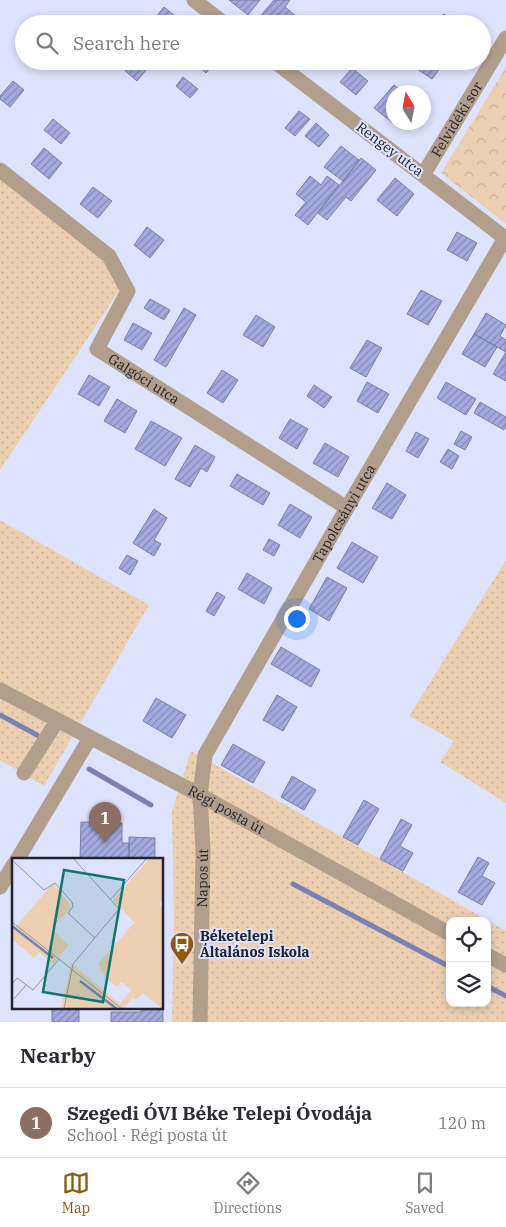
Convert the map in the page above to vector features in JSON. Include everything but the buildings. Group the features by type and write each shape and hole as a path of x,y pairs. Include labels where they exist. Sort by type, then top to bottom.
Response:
{"street":[{"path":"194,0 213,15"},
{"name":"Felvidéki sor","path":"491,63 506,38"},
{"name":"Rengey utca","path":"286,70 505,238"},
{"name":"Felvidéki sor","path":"423,175 487,70"},
{"name":"Galgóci utca","path":"0,170 109,256 128,291 97,349 347,508"},
{"name":"Tapolcsányi utca","path":"200,795 205,755 505,238"},
{"name":"Régi posta út","path":"0,690 200,795 446,932"},
{"path":"24,773 57,721"},
{"path":"17,858 90,738"},
{"name":"Napos út","path":"200,795 203,850 200,1022"},
{"path":"0,887 12,867"},
{"path":"491,957 506,965"}],"green space":[{"path":"506,67 506,224 441,173"},
{"path":"0,179 104,256 120,289 0,470"},
{"path":"0,520 149,605 44,786 0,760"},
{"path":"506,560 506,803 440,762 454,741 409,716"},
{"path":"191,751 482,917 446,917 446,1007 491,1007 491,922 506,931 506,1022 172,1022 174,921 172,811"}],"waterway":[{"path":"0,715 37,735"},
{"path":"89,769 151,805"},
{"path":"293,884 446,965"},
{"path":"491,988 506,996"}],"place":[{"name":"Szegedi ÓVI Béke Telepi Óvodája","path":"105,843"},
{"name":"Béketelepi Általános Iskola","path":"182,965"}]}
